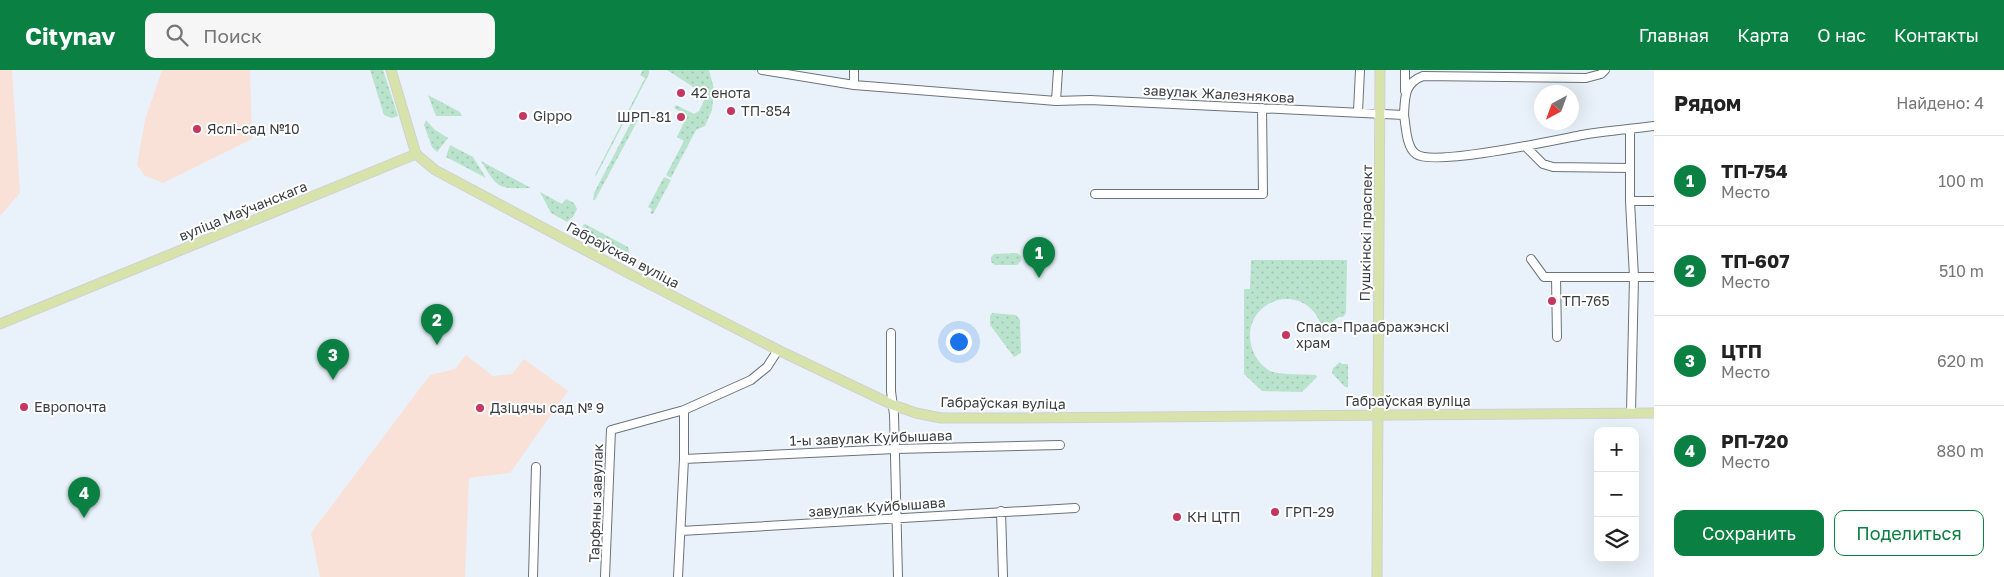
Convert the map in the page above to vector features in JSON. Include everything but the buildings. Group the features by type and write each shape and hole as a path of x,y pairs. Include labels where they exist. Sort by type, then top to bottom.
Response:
{"main road":[{"path":"391,70 416,154"},
{"name":"Пушкінскі праспект","path":"1377,577 1380,70"},
{"name":"вуліца Маўчанскага","path":"0,324 416,154"},
{"name":"Габраўская вуліца","path":"416,154 435,170 628,273 778,350 893,405 916,413 941,418 1654,413"}],"street":[{"name":"завулак Жалезнякова","path":"762,70 854,85 1056,101 1090,100 1404,115"},
{"path":"854,70 854,85"},
{"path":"1056,101 1058,70"},
{"path":"1358,112 1360,70"},
{"path":"1405,70 1404,115 1410,146 1414,154 1421,157 1462,156 1526,147 1582,135 1654,126"},
{"path":"1405,91 1416,79 1423,76 1586,78 1601,74 1605,70"},
{"path":"1095,194 1264,194 1262,108"},
{"path":"1630,129 1629,168 1634,277 1631,412"},
{"path":"1526,147 1543,164 1553,167 1629,168"},
{"path":"1630,201 1654,201"},
{"path":"1531,259 1544,277 1654,277"},
{"path":"1556,277 1557,337"},
{"path":"891,333 891,391 895,449 898,577"},
{"path":"678,577 684,459 684,410 752,380 767,367 778,350"},
{"name":"Тарфяны завулак","path":"605,577 611,430 684,410"},
{"name":"1-ы завулак Куйбышава","path":"684,459 895,449 1060,445"},
{"path":"532,577 536,467"},
{"name":"завулак Куйбышава","path":"681,531 1075,508"},
{"path":"1001,511 1003,577"}],"shaded area":[{"path":"0,70 12,70 20,193 0,216"},
{"name":"Яслі-сад №10","path":"162,70 250,70 252,139 163,183 145,176 137,165 145,120"},
{"path":"466,355 493,376 512,374 524,359 568,391 510,473 469,478 465,577 320,577 311,533 430,375 455,369"}],"green space":[{"path":"370,70 383,70 398,116 392,118 384,115"},
{"path":"643,70 649,70 649,74 596,176 645,78 640,75"},
{"path":"667,70 709,70 714,89 712,110 705,126 696,130 671,178 666,175 684,141 677,137 687,116 674,108 676,105 694,114 699,111 704,101 701,92"},
{"path":"428,95 460,112 462,116 436,116"},
{"path":"635,115 638,115 639,118 595,200 593,200 594,193"},
{"path":"426,120 434,129 448,138 437,152 432,147 424,125"},
{"path":"450,145 473,157 486,178 446,157"},
{"path":"481,161 531,188 512,188 500,185 491,177"},
{"path":"664,177 671,180 653,214 650,213 652,209 648,207"},
{"path":"540,192 562,204 566,199 574,203 577,209 573,217 567,222 551,213"},
{"path":"585,224 628,247 630,255 584,232 583,225"},
{"path":"1017,253 1021,256 1021,261 1017,265 995,265 991,262 991,257 994,254"},
{"path":"1251,260 1347,260 1346,313 1343,317 1338,317 1327,327 1322,327 1313,311 1301,302 1288,299 1274,302 1262,309 1254,320 1250,334 1253,351 1265,367 1270,371 1279,373 1316,375 1317,377 1302,392 1262,391 1244,374 1244,289 1250,289"},
{"path":"992,313 1016,315 1020,320 1021,353 1014,357 990,325"},
{"path":"1340,362 1348,364 1348,387 1345,387 1332,373 1333,368"}],"place":[{"name":"42 енота","path":"681,93"},
{"name":"ТП-854","path":"731,111"},
{"name":"Gippo","path":"523,116"},
{"name":"ШРП-81","path":"681,117"},
{"name":"Яслі-сад №10","path":"197,129"},
{"name":"ТП-754","path":"1039,278"},
{"name":"ТП-765","path":"1552,301"},
{"name":"Спаса-Праабражэнскі храм","path":"1286,335"},
{"name":"ТП-607","path":"437,345"},
{"name":"ЦТП","path":"333,380"},
{"name":"Европочта","path":"24,407"},
{"name":"Дзіцячы сад № 9","path":"480,408"},
{"name":"ГРП-29","path":"1275,512"},
{"name":"КН ЦТП","path":"1177,517"},
{"name":"РП-720","path":"84,518"}]}
